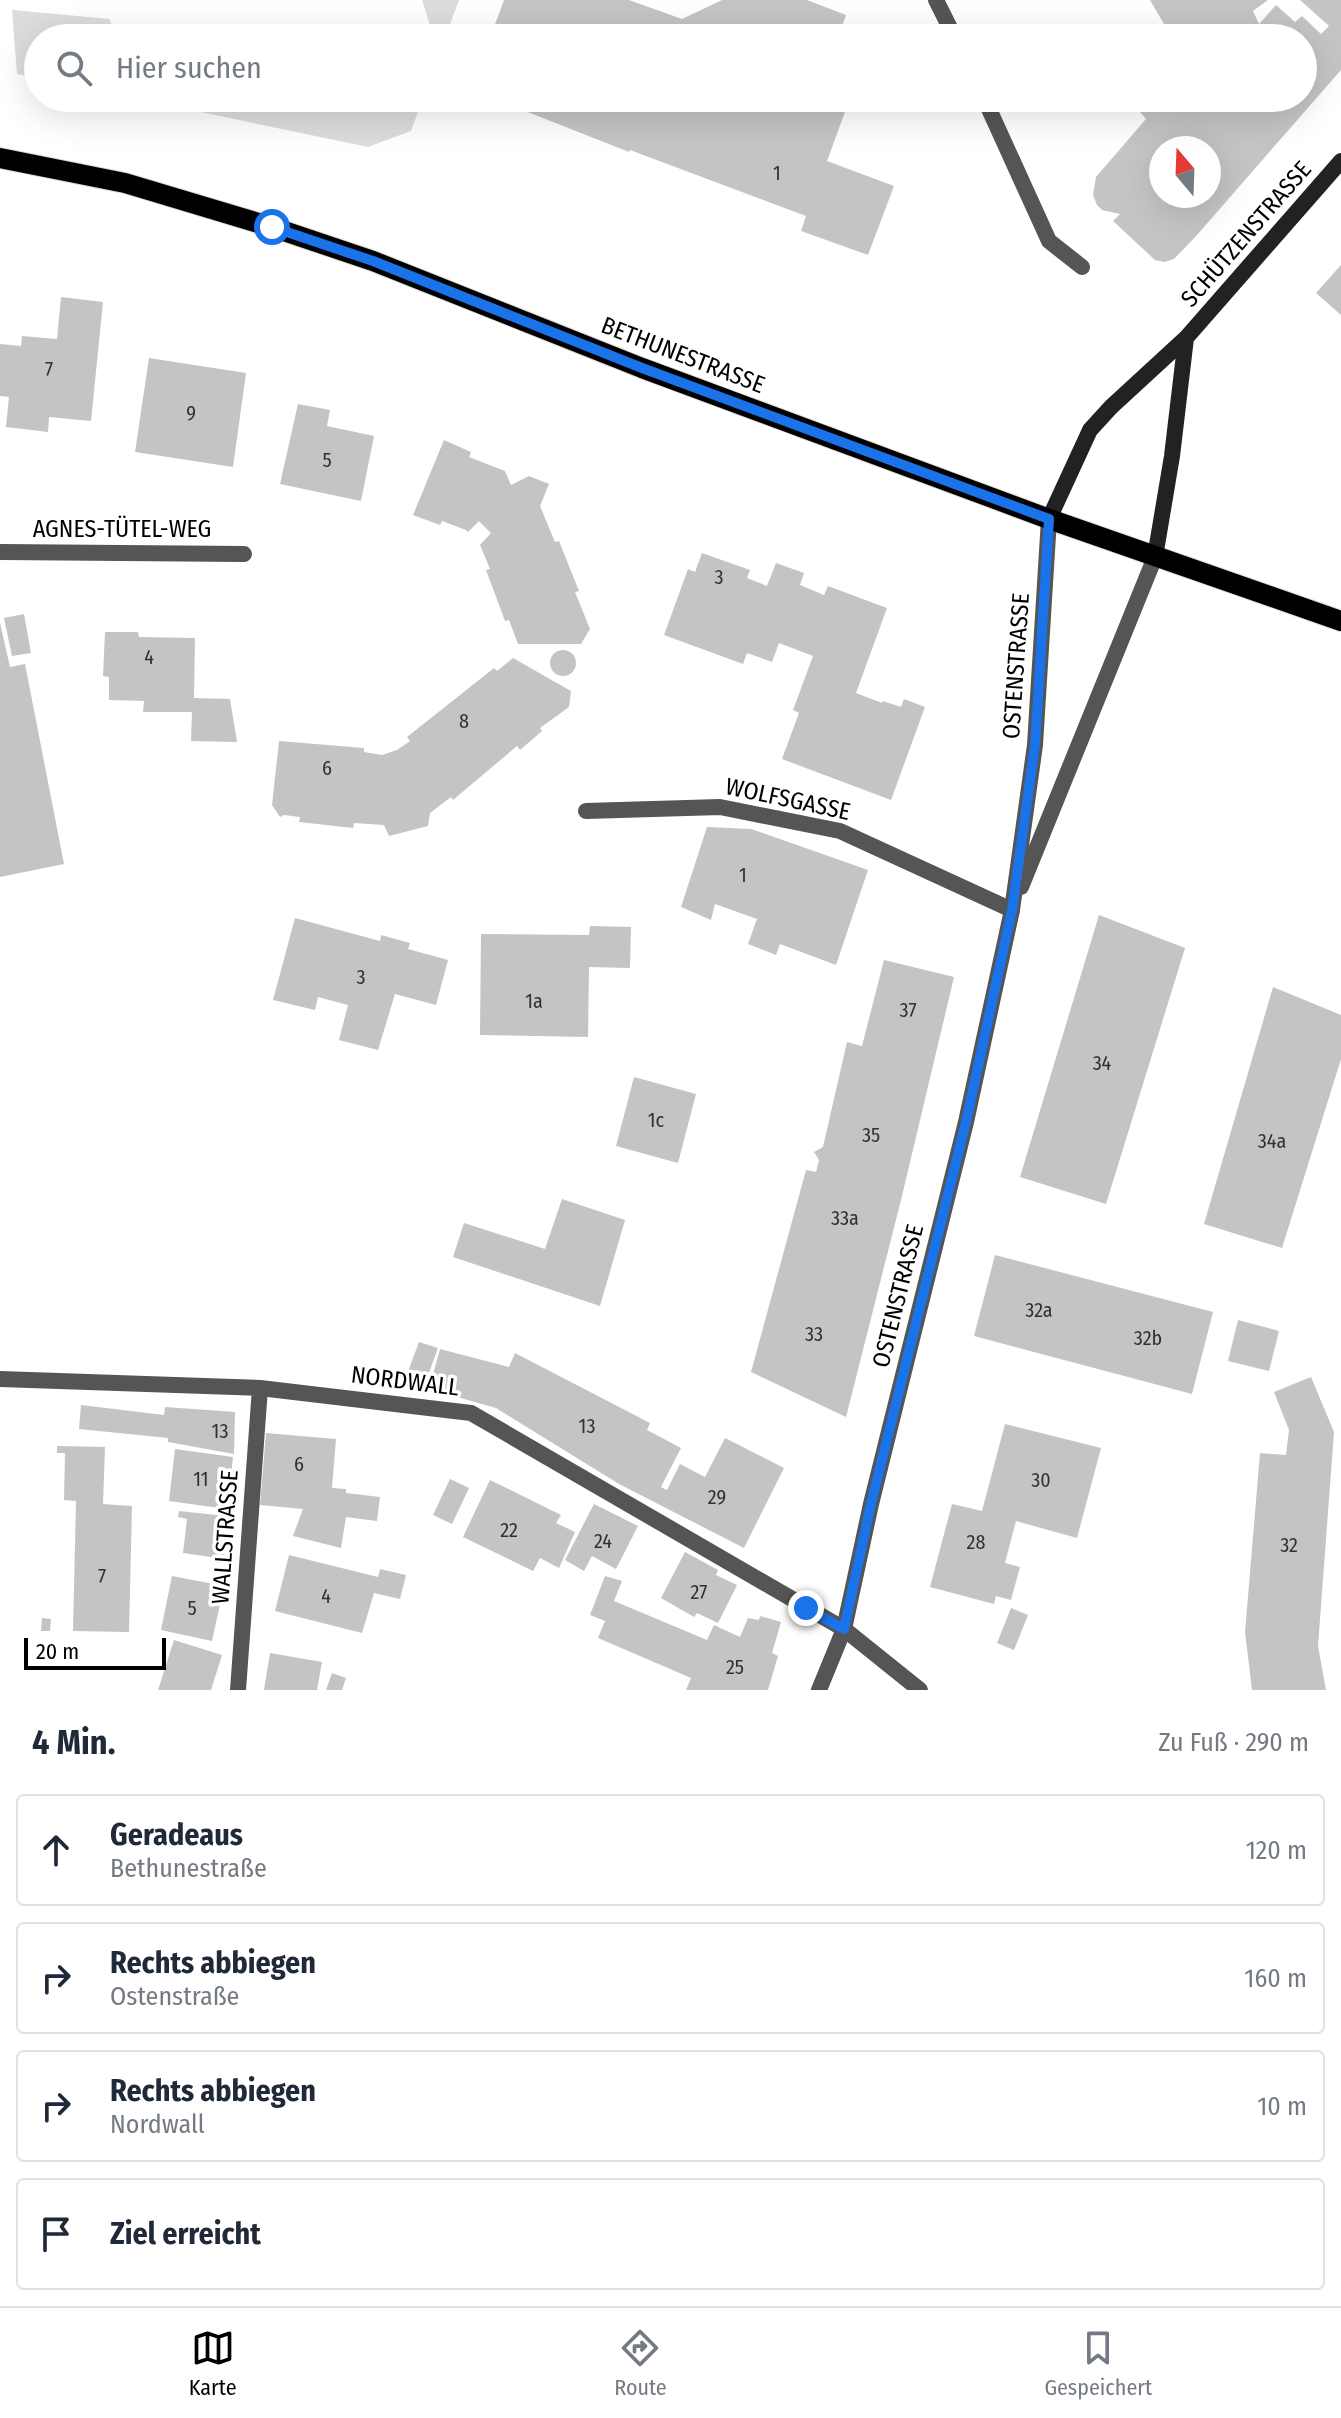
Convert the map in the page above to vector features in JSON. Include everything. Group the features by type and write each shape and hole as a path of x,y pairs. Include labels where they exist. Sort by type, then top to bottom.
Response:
{"main road":[{"name":"BETHUNESTRASSE","path":"0,158 125,183 373,261 642,368 1049,519 1341,621"},
{"name":"SCHÜTZENSTRASSE","path":"1049,519 1090,430 1186,338 1341,161"},
{"name":"SCHÜTZENSTRASSE","path":"1155,557 1172,456 1186,338"}],"street":[{"path":"936,0 948,24"},
{"path":"990,112 1049,241 1082,267"},
{"name":"OSTENSTRASSE","path":"819,1690 844,1629 871,1504 966,1122 1012,910 1035,745 1049,519"},
{"name":"AGNES-TÜTEL-WEG","path":"0,552 244,554"},
{"name":"OSTENSTRASSE","path":"1012,910 1155,557"},
{"name":"WOLFSGASSE","path":"586,811 720,807 840,831 1012,910"},
{"name":"NORDWALL","path":"0,1379 260,1388 471,1413 844,1629 920,1690"},
{"name":"WALLSTRASSE","path":"238,1690 260,1388"}],"shaded area":[{"path":"422,0 459,0 450,24 430,24"},
{"path":"12,10 110,19 111,24 24,24 24,75 17,74"},
{"path":"201,112 418,112 411,131 368,147"}],"building":[{"path":"504,0 629,0 682,19 722,0 807,0 846,15 843,24 495,24"},
{"path":"1150,0 1268,0 1253,11 1259,24 1164,24"},
{"path":"1300,0 1341,0 1341,70 1317,98 1317,30 1321,34 1329,26"},
{"path":"1276,5 1295,22 1302,16 1310,24 1259,24"},
{"path":"528,112 845,112 827,161 894,186 868,255 801,231 806,216"},
{"path":"1140,112 1304,112 1221,207 1221,136 1149,136 1149,208 1221,208 1174,259 1164,262 1155,260 1113,221 1120,214 1102,210 1097,205 1093,195 1096,177 1146,119"},
{"path":"1341,265 1341,315 1316,293"},
{"path":"61,297 103,302 91,421 49,417 48,432 6,427 9,397 0,396 0,344 21,346 22,336 57,339"},
{"path":"149,358 246,373 233,467 135,452"},
{"path":"298,404 330,410 327,426 374,436 361,501 280,484"},
{"path":"444,440 471,452 469,457 505,471 511,485 529,476 549,484 540,506 555,542 559,541 579,591 575,592 590,629 581,644 518,644 509,620 505,621 486,570 490,569 480,545 491,533 479,521 468,532 442,521 440,525 413,515"},
{"path":"702,553 750,570 747,578 767,586 776,563 804,573 800,585 824,595 828,586 887,608 856,693 901,707 904,699 925,707 891,800 782,759 799,713 793,710 813,656 779,643 772,662 747,653 743,664 664,635 688,569 695,572"},
{"path":"24,614 31,653 12,656 4,618"},
{"path":"0,623 10,667 25,664 64,864 0,877"},
{"path":"105,632 138,632 139,637 195,638 194,698 230,699 237,742 191,741 192,712 143,712 144,701 109,700 109,677 103,676"},
{"path":"563,650 572,654 576,663 572,672 563,676 554,672 550,663 554,654"},
{"path":"513,658 571,691 569,707 540,728 542,731 520,750 517,746 453,800 451,797 430,813 428,826 389,836 384,825 354,823 353,828 299,822 300,817 280,817 272,805 279,741 364,748 364,752 382,755 397,750 410,741 407,737 494,668 497,671"},
{"path":"707,827 751,829 868,870 836,965 780,944 776,955 748,944 757,919 715,904 711,920 681,907"},
{"path":"1099,915 1185,948 1106,1204 1020,1177"},
{"path":"295,918 380,941 381,935 410,943 408,949 448,960 436,1005 395,994 378,1050 339,1040 348,1005 318,997 315,1010 273,1000"},
{"path":"590,926 631,927 630,968 589,967 588,1037 480,1035 481,934 589,935"},
{"path":"884,960 954,977 846,1417 751,1372 806,1170 816,1172 819,1160 814,1152 823,1147 847,1042 862,1046"},
{"path":"1273,987 1341,1015 1341,1059 1282,1248 1204,1224"},
{"path":"634,1077 696,1094 678,1163 616,1146"},
{"path":"562,1199 625,1220 600,1306 453,1257 464,1223 545,1249"},
{"path":"995,1255 1213,1312 1192,1394 974,1336"},
{"path":"1238,1320 1279,1331 1269,1371 1228,1361"},
{"path":"419,1342 438,1348 425,1384 406,1377"},
{"path":"440,1349 509,1367 515,1353 650,1423 647,1430 681,1448 661,1487 667,1490 680,1464 705,1477 725,1438 784,1468 744,1548 619,1484 496,1408 429,1389"},
{"path":"1311,1377 1334,1432 1318,1646 1326,1690 1252,1690 1245,1632 1260,1453 1286,1455 1289,1430 1274,1392"},
{"path":"81,1405 164,1415 165,1407 235,1412 234,1454 168,1442 168,1438 79,1429"},
{"path":"1005,1424 1101,1448 1077,1538 1016,1521 1005,1563 1020,1567 1011,1600 996,1596 994,1604 930,1587 952,1504 982,1511"},
{"path":"266,1433 336,1439 332,1488 380,1497 377,1521 346,1517 341,1548 293,1536 303,1509 260,1505"},
{"path":"57,1446 105,1447 103,1504 132,1506 129,1632 73,1631 76,1501 64,1500 65,1453 57,1453"},
{"path":"175,1449 233,1457 227,1509 169,1501"},
{"path":"450,1479 469,1488 452,1524 433,1515"},
{"path":"490,1480 561,1515 556,1523 575,1532 559,1568 540,1558 533,1571 463,1537"},
{"path":"594,1504 638,1526 616,1569 592,1556 584,1571 565,1560"},
{"path":"179,1511 226,1516 224,1559 183,1553 187,1519 178,1517"},
{"path":"685,1552 718,1570 716,1575 737,1585 718,1623 697,1613 694,1617 661,1598"},
{"path":"289,1555 378,1577 380,1569 406,1575 400,1599 374,1593 362,1633 275,1611"},
{"path":"172,1576 224,1586 212,1641 161,1630"},
{"path":"605,1576 622,1581 614,1601 707,1640 714,1625 740,1637 748,1618 759,1620 760,1616 781,1622 772,1653 778,1656 768,1690 686,1690 691,1678 598,1638 605,1621 590,1615"},
{"path":"1011,1608 1028,1615 1014,1650 997,1643"},
{"path":"42,1618 51,1619 50,1631 41,1631"},
{"path":"174,1640 222,1655 211,1690 158,1690"},
{"path":"270,1653 322,1662 317,1690 264,1690"},
{"path":"332,1673 346,1678 342,1690 326,1690"}],"route":[{"path":"272,227 373,261 642,368 1049,519 1035,745 1012,910 966,1122 871,1504 844,1629 806,1608"}]}
